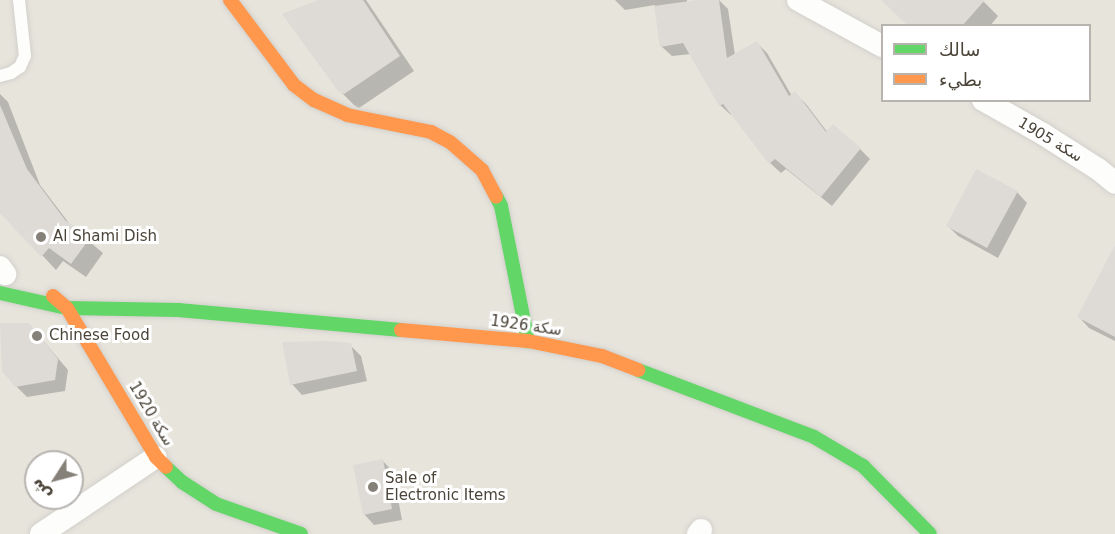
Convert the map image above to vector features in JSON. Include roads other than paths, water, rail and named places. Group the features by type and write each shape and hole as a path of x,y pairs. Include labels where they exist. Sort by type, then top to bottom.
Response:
{"street":[{"path":"230,0 294,85 314,100 347,115 431,132 450,142 482,170 501,206 528,341"},
{"path":"798,0 881,45"},
{"name":"سكة 1905","path":"987,102 1043,134 1098,169 1115,183"},
{"path":"4,277 67,308"},
{"name":"سكة 1920","path":"39,288 67,308 156,457 182,482 216,504 301,534"},
{"name":"سكة 1926","path":"67,308 178,310 528,341 602,356 814,437 863,466 930,534"},
{"path":"41,534 73,526 156,457"}],"lane":[{"path":"0,76 11,74 20,67 25,56 19,0"}],"place":[{"name":"Al Shami Dish","path":"41,237"},
{"name":"Chinese Food","path":"37,336"},
{"name":"Sale of Electronic Items","path":"373,487"}]}
